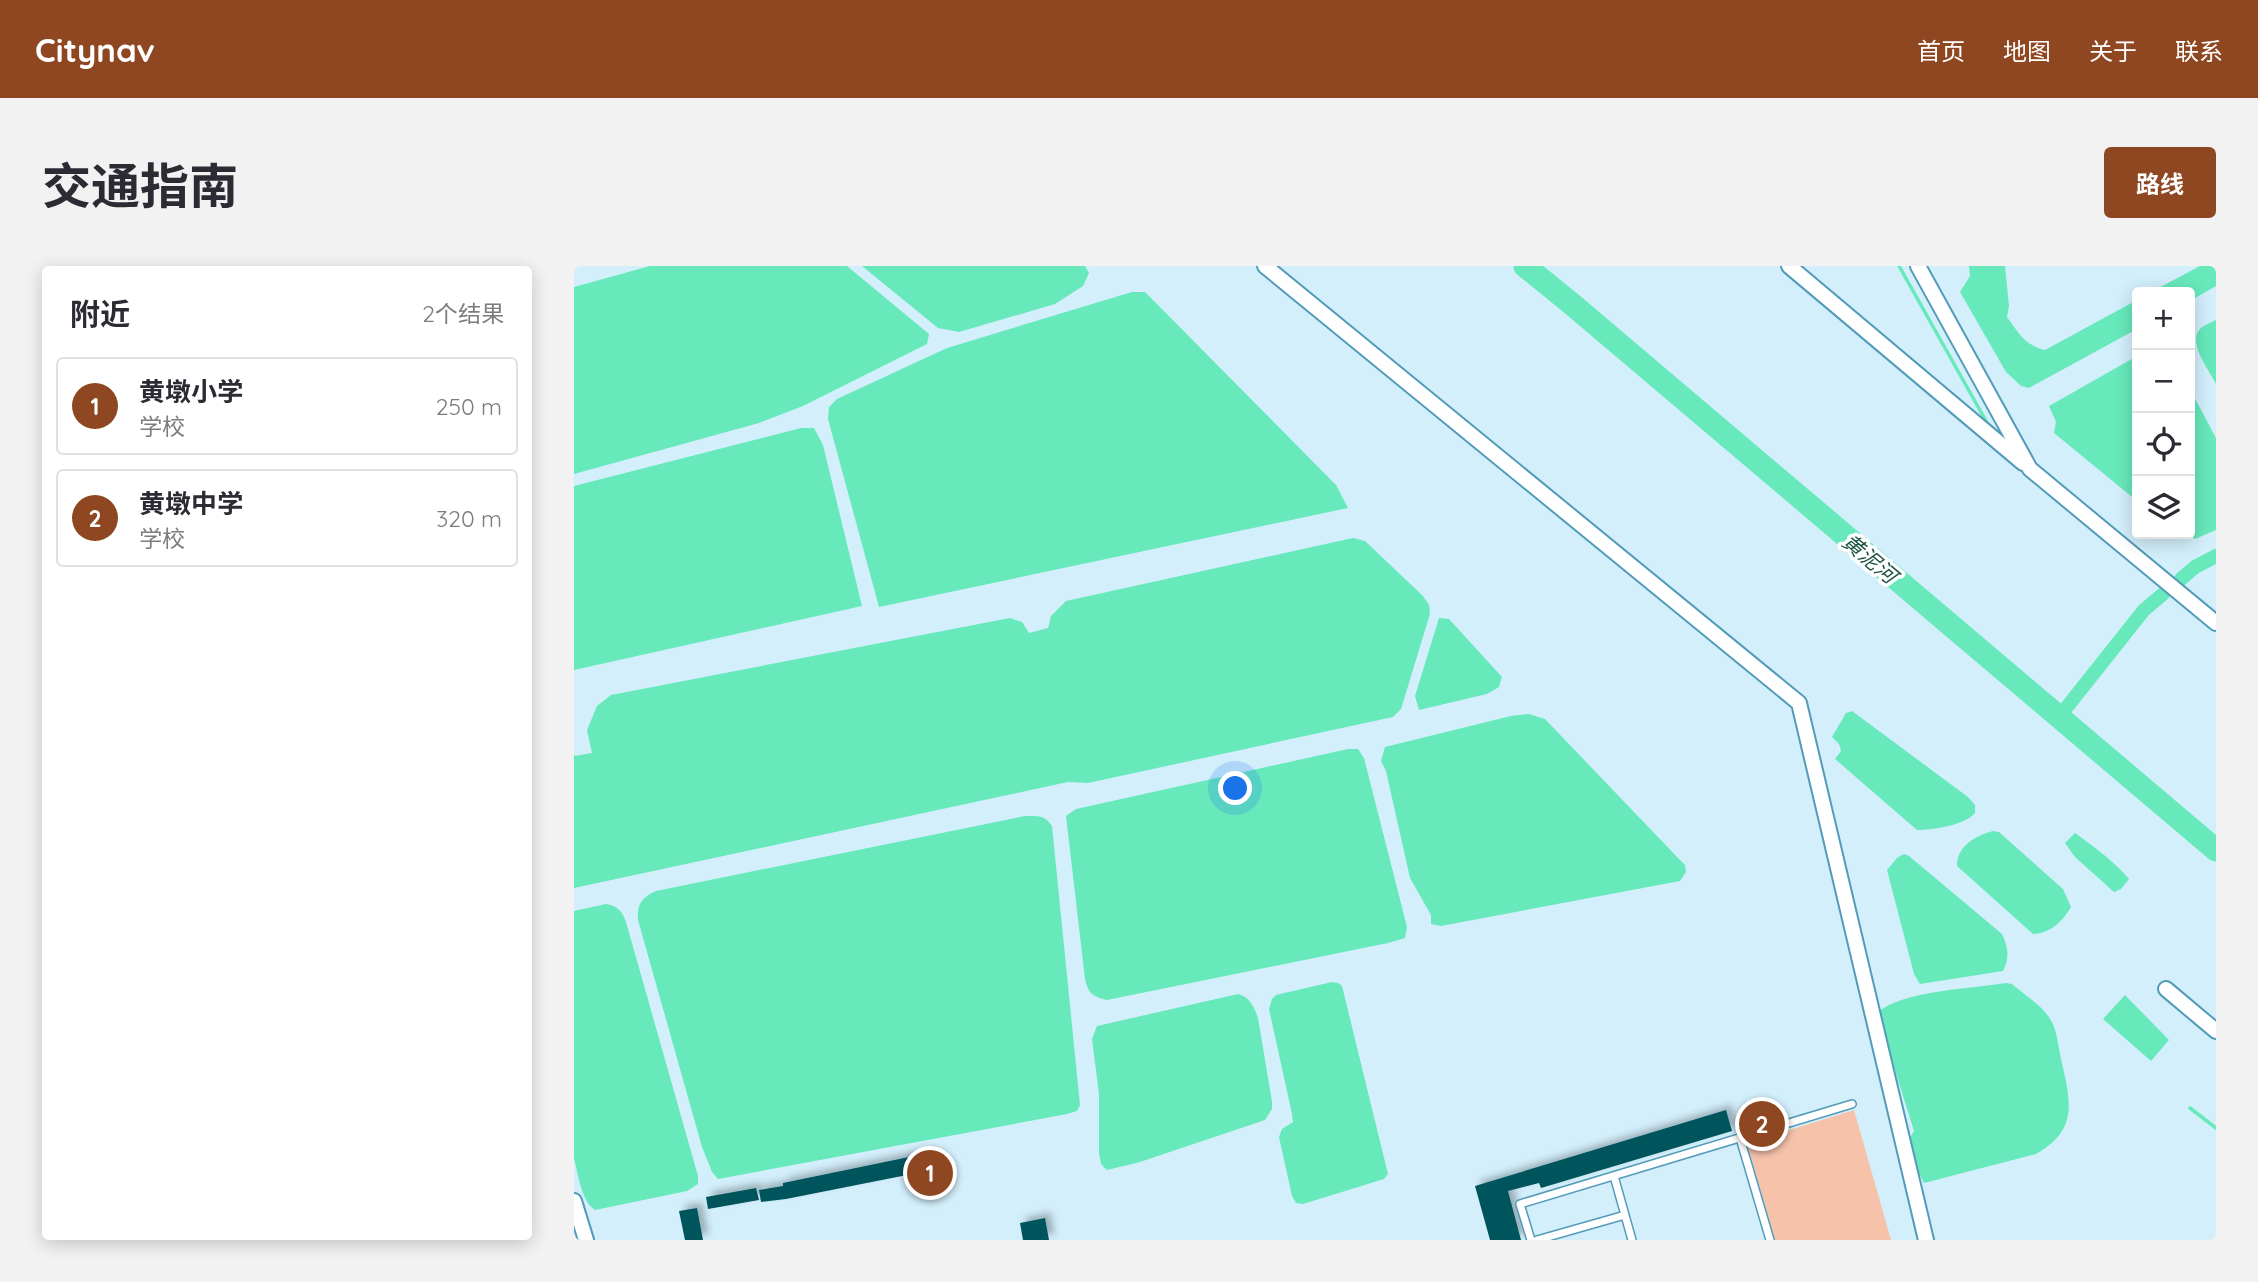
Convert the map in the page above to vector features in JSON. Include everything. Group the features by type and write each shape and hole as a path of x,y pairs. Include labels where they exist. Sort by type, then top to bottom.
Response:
{"street":[{"path":"1265,266 1799,704 1926,1240"},
{"path":"1789,266 2216,623"},
{"path":"1918,266 2030,469"},
{"path":"2166,989 2216,1031"},
{"path":"574,1201 586,1240"}],"lane":[{"path":"1531,1240 1520,1204 1852,1104"},
{"path":"1740,1138 1770,1240"},
{"path":"1614,1176 1632,1240"},
{"path":"1537,1240 1625,1214"}],"shaded area":[{"path":"650,266 847,266 929,334 927,344 803,406 759,423 574,474 574,287"},
{"path":"862,266 1085,266 1089,273 1083,286 1055,304 959,332 938,328"},
{"path":"1969,266 2005,266 2009,306 2007,317 2023,338 2038,348 2045,350 2132,303 2132,332 2029,388 2021,386 2006,372 1960,292 1970,276"},
{"path":"2200,266 2216,266 2216,286 2195,298 2195,287 2160,287"},
{"path":"1132,292 1145,292 1336,485 1348,508 879,607 828,419 829,407 837,399 947,348"},
{"path":"2216,320 2216,384 2200,356 2196,340 2201,328"},
{"path":"2132,359 2132,497 2054,433 2056,422 2049,406"},
{"path":"2195,398 2216,438 2216,530 2195,539"},
{"path":"801,428 814,428 823,445 862,606 574,670 574,486"},
{"path":"1353,538 1365,541 1423,596 1429,605 1430,614 1401,709 1393,717 1088,783 1068,782 574,888 574,754 592,753 587,730 597,706 611,695 1010,618 1022,622 1029,633 1048,628 1051,616 1066,601"},
{"path":"1439,618 1449,619 1502,677 1499,687 1487,694 1419,710 1415,696"},
{"path":"1852,711 1968,797 1975,805 1975,813 1956,824 1917,830 1835,759 1841,751 1839,744 1832,737 1846,713"},
{"path":"1529,714 1545,719 1685,865 1686,872 1680,881 1441,926 1431,924 1431,915 1410,878 1386,771 1381,761 1385,747"},
{"path":"1358,749 1364,758 1407,927 1405,938 1107,1000 1092,994 1085,979 1066,816 1076,809"},
{"path":"1025,816 1044,818 1052,826 1080,1105 1077,1111 718,1179 712,1172 702,1147 638,920 638,910 643,899 656,891"},
{"path":"1993,831 1999,832 2063,889 2071,907 2051,929 2033,934 1957,866 1960,853 1968,843"},
{"path":"2075,833 2110,860 2129,879 2121,889 2114,892 2075,857 2065,843"},
{"path":"1904,854 2002,934 2007,952 2003,971 1920,984 1914,974 1887,870"},
{"path":"606,904 619,910 626,922 698,1176 698,1184 687,1191 595,1210 583,1194 574,1158 574,911"},
{"path":"1332,982 1342,986 1388,1174 1384,1179 1303,1204 1296,1203 1292,1196 1279,1137 1282,1129 1293,1122 1292,1114 1269,1009 1276,995"},
{"path":"2012,984 2036,1003 2054,1026 2069,1100 2066,1124 2050,1145 2036,1154 1924,1183 1912,1159 1908,1141 1914,1131 1877,1013 1903,999 1920,995"},
{"path":"1238,994 1249,1000 1258,1018 1272,1102 1272,1109 1265,1120 1140,1162 1107,1170 1101,1164 1099,1153 1099,1094 1092,1039 1097,1026"},
{"path":"2125,995 2169,1040 2151,1061 2103,1019"},
{"path":"1854,1110 1891,1240 1775,1240 1747,1143"}],"building":[{"path":"1726,1110 1732,1131 1541,1188 1539,1183 1508,1191 1521,1240 1490,1240 1475,1186"},
{"path":"909,1157 912,1174 761,1202 759,1190"},
{"path":"756,1188 759,1200 708,1209 706,1197"},
{"path":"697,1208 703,1240 685,1240 679,1211"},
{"path":"1045,1218 1049,1240 1023,1240 1020,1223"}],"waterway":[{"name":"黄泥河","path":"1525,266 2216,850"},
{"path":"1899,266 1986,421"},
{"path":"2181,579 2195,567 2216,556"},
{"path":"2059,717 2144,610 2163,594"},
{"path":"2190,1108 2216,1128"}],"place":[{"name":"黄墩中学","path":"1762,1124"},
{"name":"黄墩小学","path":"930,1173"}]}
